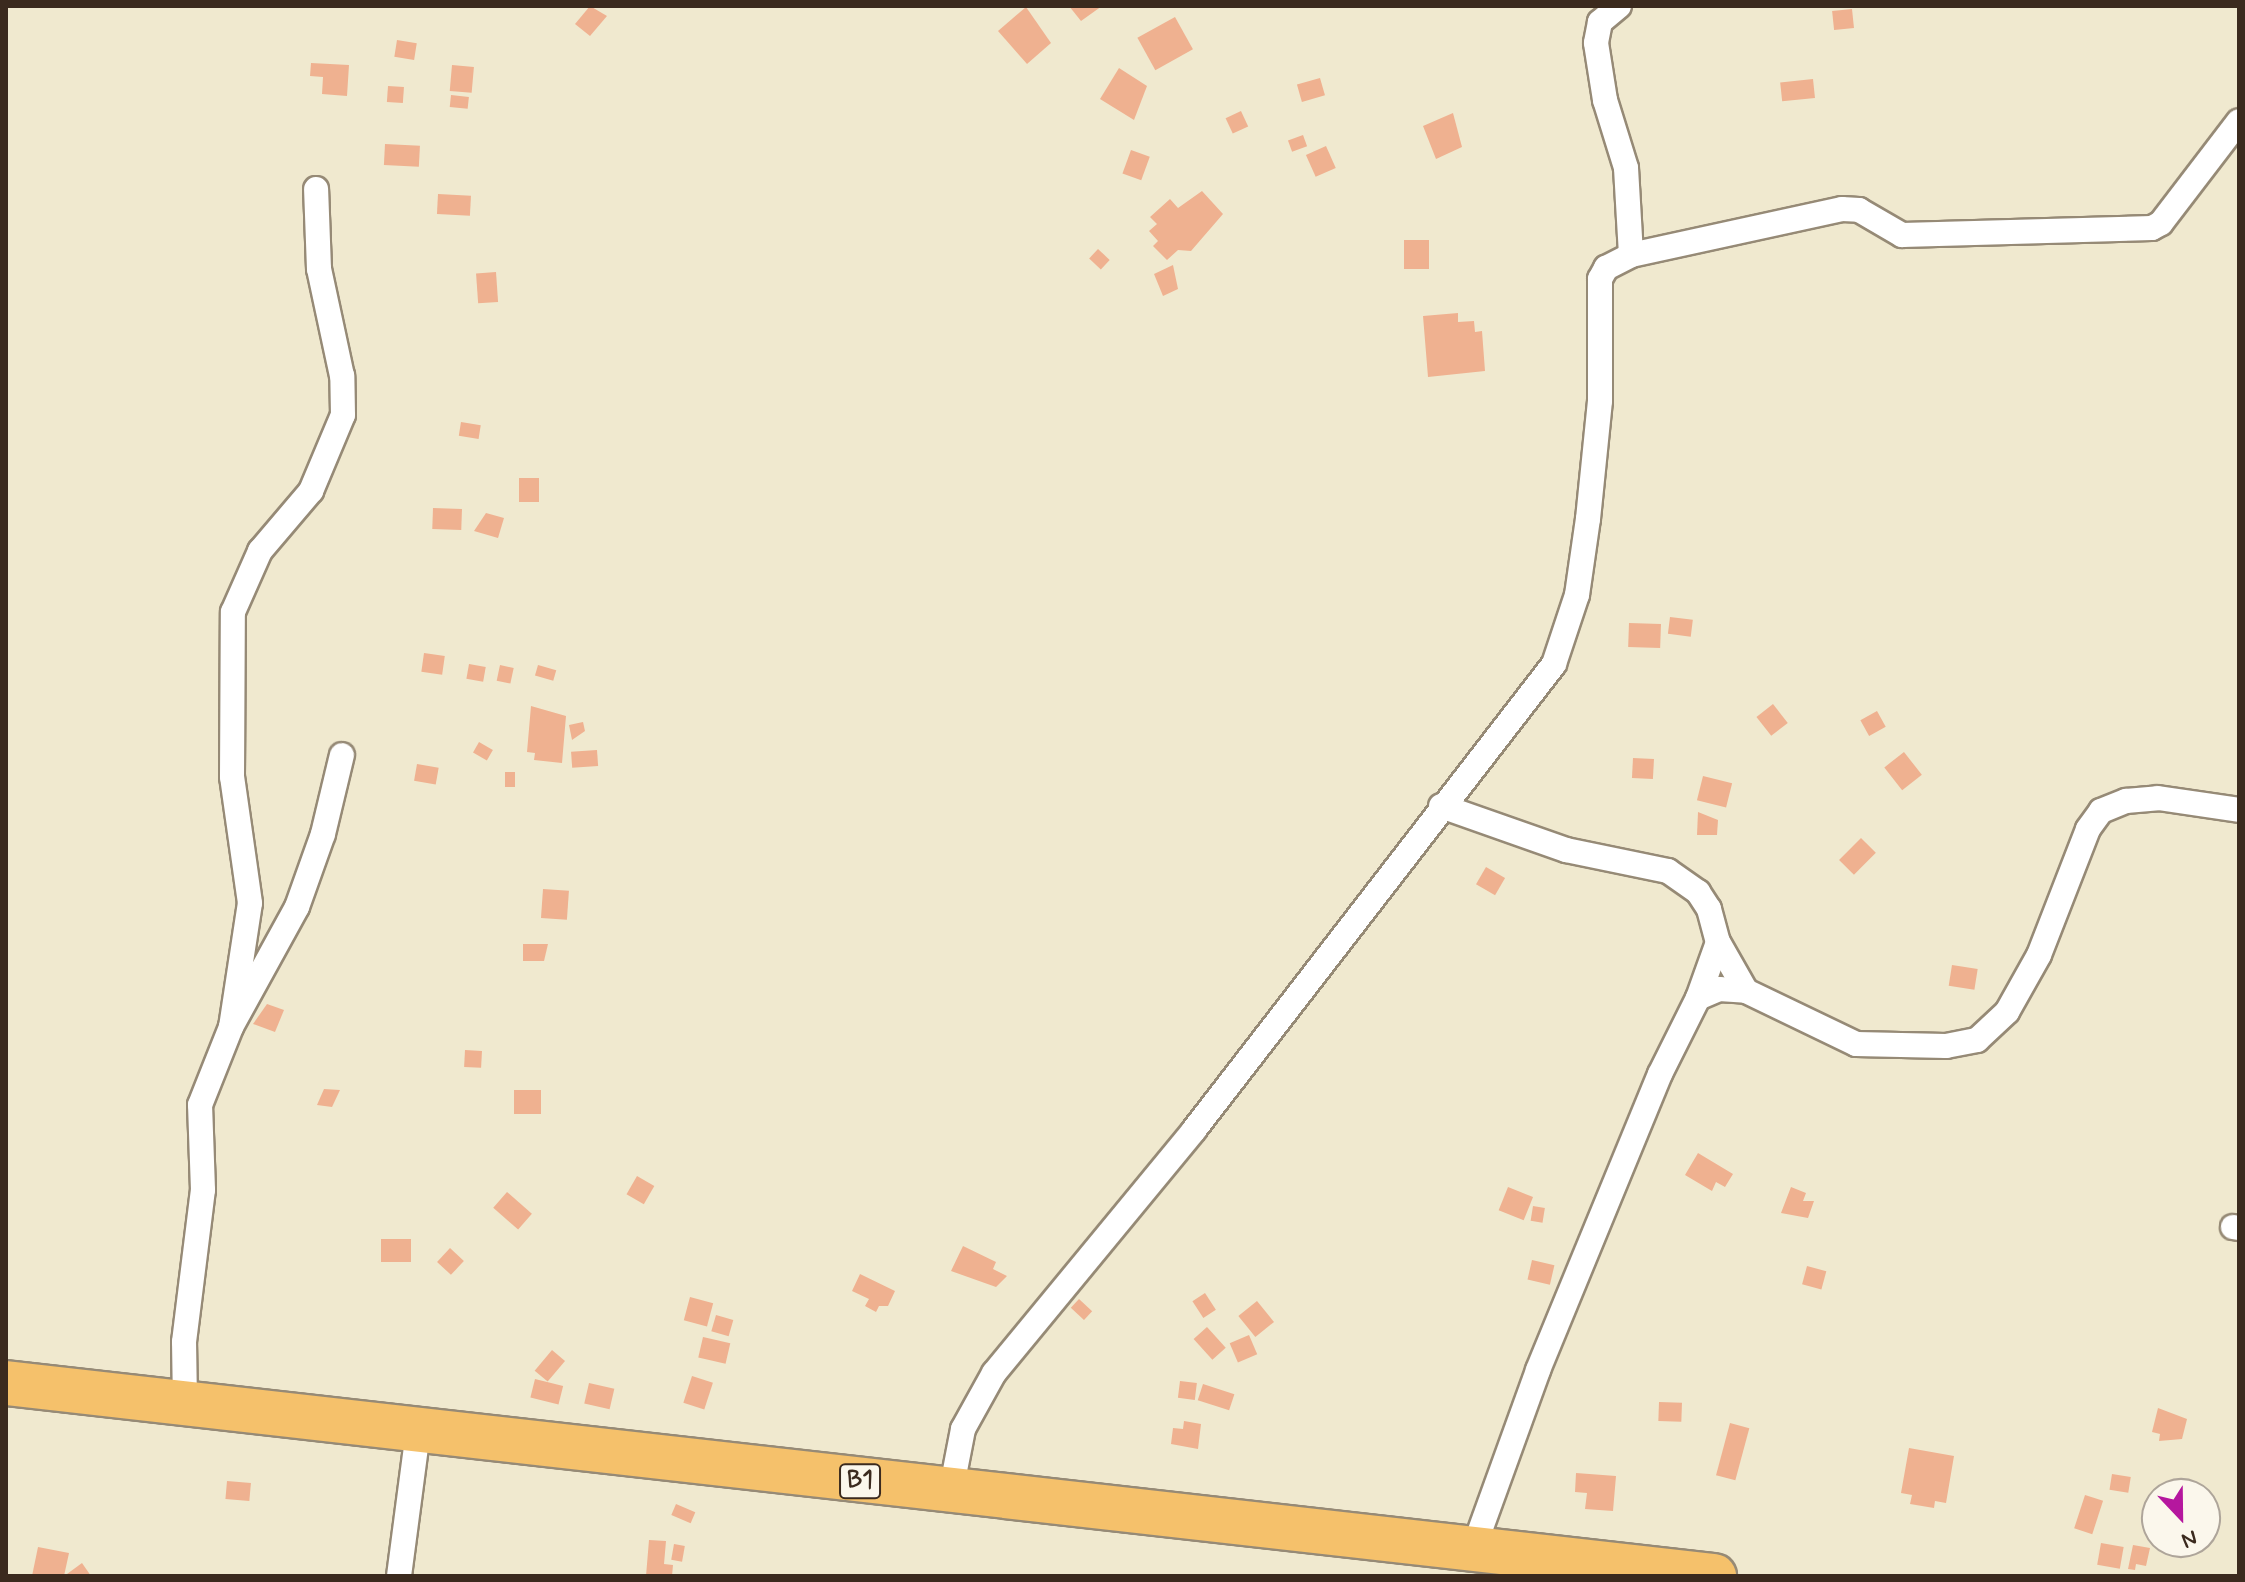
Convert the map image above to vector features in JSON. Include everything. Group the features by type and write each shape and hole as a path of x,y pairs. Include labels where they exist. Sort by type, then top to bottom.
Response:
{"highway":[{"name":"B1","path":"6,1383 1714,1576"}],"street":[{"path":"1619,6 1600,22 1596,43 1605,100 1626,168 1631,255"},
{"path":"951,1491 963,1429 994,1373 1202,1119 1441,806 1530,700 1567,633 1596,456 1600,279 1611,263 1631,255 1842,209 1859,210 1902,235 2146,229 2161,223 2239,121"},
{"path":"231,1027 250,903 232,777 233,612 260,551 311,491 343,415 342,376 318,254 316,189"},
{"path":"185,1404 184,1342 203,1190 197,1119 231,1027 297,907 323,834 342,755"},
{"path":"1698,998 1719,989 1746,991 1856,1044 1946,1046 1977,1040 2007,1012 2039,955 2088,829 2101,811 2126,801 2158,798 2239,810"},
{"path":"1441,806 1566,850 1668,871 1698,892 1709,909 1718,942 1746,991"},
{"path":"1473,1550 1538,1370 1660,1074 1698,998 1718,942"},
{"path":"399,1576 418,1431"}],"building":[{"path":"590,6 607,16 590,36 575,24"},
{"path":"1069,6 1102,6 1081,21"},
{"path":"1026,7 1051,43 1027,64 998,31"},
{"path":"1852,9 1854,28 1834,30 1832,11"},
{"path":"1175,17 1193,49 1155,70 1137,38"},
{"path":"397,40 417,43 414,60 394,57"},
{"path":"311,63 349,65 347,96 322,94 323,77 310,76"},
{"path":"452,65 474,67 472,93 450,91"},
{"path":"1119,68 1147,86 1134,120 1100,99"},
{"path":"1320,78 1325,95 1302,102 1297,85"},
{"path":"1813,79 1815,98 1782,101 1780,82"},
{"path":"388,86 404,87 403,103 387,102"},
{"path":"451,95 469,97 468,109 450,107"},
{"path":"1241,111 1248,126 1233,134 1226,118"},
{"path":"1453,113 1462,147 1436,159 1423,126"},
{"path":"1303,135 1307,146 1292,152 1288,140"},
{"path":"385,144 420,146 419,167 384,165"},
{"path":"1326,146 1336,168 1316,177 1306,155"},
{"path":"1131,150 1150,157 1141,180 1122,173"},
{"path":"1202,191 1223,214 1191,251 1178,250 1167,260 1153,246 1158,241 1149,231 1157,224 1150,217 1170,199 1178,208"},
{"path":"438,194 471,196 470,216 437,214"},
{"path":"1404,240 1429,240 1429,269 1404,269"},
{"path":"1098,249 1110,260 1101,269 1089,259"},
{"path":"1173,265 1178,289 1163,296 1154,274"},
{"path":"496,272 498,302 478,303 476,273"},
{"path":"1458,313 1458,322 1474,321 1475,332 1482,331 1485,371 1428,377 1423,316"},
{"path":"461,422 481,425 479,439 459,436"},
{"path":"519,478 539,478 539,502 519,502"},
{"path":"433,508 462,509 461,530 432,529"},
{"path":"486,513 504,518 498,538 474,531"},
{"path":"1670,617 1693,620 1691,637 1668,634"},
{"path":"1629,623 1661,624 1660,648 1628,647"},
{"path":"424,653 445,656 442,675 421,672"},
{"path":"469,664 486,667 483,682 466,679"},
{"path":"500,665 514,668 510,684 497,681"},
{"path":"538,665 556,670 553,681 535,676"},
{"path":"1773,704 1788,723 1771,736 1756,717"},
{"path":"531,706 566,716 562,763 534,760 535,753 527,752"},
{"path":"1877,711 1886,727 1869,736 1860,720"},
{"path":"583,722 585,731 572,740 569,725"},
{"path":"479,742 493,750 487,760 473,752"},
{"path":"597,750 598,766 572,768 571,752"},
{"path":"1904,752 1922,775 1902,790 1884,767"},
{"path":"1633,758 1654,759 1653,779 1632,778"},
{"path":"417,764 439,768 436,785 414,781"},
{"path":"505,772 515,772 515,787 505,787"},
{"path":"1703,776 1732,783 1726,808 1697,800"},
{"path":"1698,812 1718,820 1717,835 1697,835"},
{"path":"1861,838 1876,853 1854,875 1839,860"},
{"path":"1486,867 1505,878 1495,895 1476,884"},
{"path":"543,889 569,891 567,920 541,918"},
{"path":"523,944 548,944 544,961 523,961"},
{"path":"1952,965 1978,969 1974,990 1949,986"},
{"path":"267,1004 284,1010 275,1032 253,1024"},
{"path":"465,1050 482,1051 481,1068 464,1067"},
{"path":"324,1089 340,1090 332,1107 317,1105"},
{"path":"514,1090 541,1090 541,1114 514,1114"},
{"path":"1698,1153 1733,1174 1725,1187 1716,1182 1712,1191 1685,1175"},
{"path":"637,1176 654,1186 644,1204 626,1194"},
{"path":"1508,1187 1533,1197 1524,1220 1499,1210"},
{"path":"1791,1187 1806,1193 1803,1201 1814,1201 1808,1218 1781,1213"},
{"path":"507,1192 532,1214 518,1229 493,1208"},
{"path":"1533,1206 1545,1208 1543,1223 1531,1221"},
{"path":"381,1239 411,1239 411,1262 381,1262"},
{"path":"963,1246 996,1262 993,1269 1007,1276 996,1287 951,1271"},
{"path":"450,1248 464,1261 451,1275 437,1262"},
{"path":"1532,1260 1554,1265 1550,1285 1528,1279"},
{"path":"1807,1266 1826,1271 1821,1290 1802,1284"},
{"path":"860,1274 895,1291 888,1306 879,1306 876,1312 865,1306 869,1299 852,1291"},
{"path":"1205,1293 1216,1310 1203,1318 1192,1301"},
{"path":"690,1297 713,1303 707,1326 684,1320"},
{"path":"1079,1299 1092,1311 1084,1320 1071,1308"},
{"path":"1257,1301 1274,1322 1255,1337 1238,1316"},
{"path":"716,1315 733,1320 729,1336 711,1331"},
{"path":"1207,1327 1226,1348 1212,1360 1194,1339"},
{"path":"1249,1335 1257,1354 1238,1363 1230,1343"},
{"path":"703,1337 730,1343 726,1364 698,1357"},
{"path":"552,1350 565,1361 548,1382 535,1371"},
{"path":"692,1376 713,1383 704,1409 683,1403"},
{"path":"535,1379 563,1386 559,1404 530,1397"},
{"path":"1180,1381 1197,1383 1195,1400 1178,1398"},
{"path":"589,1383 614,1389 610,1409 584,1403"},
{"path":"1203,1384 1234,1394 1229,1410 1198,1400"},
{"path":"1659,1402 1682,1403 1681,1422 1658,1421"},
{"path":"2158,1408 2187,1419 2182,1439 2159,1441 2160,1434 2152,1432"},
{"path":"1184,1421 1201,1424 1198,1449 1171,1444 1173,1428 1183,1429"},
{"path":"1730,1423 1749,1428 1735,1480 1716,1475"},
{"path":"1909,1448 1954,1456 1946,1503 1935,1501 1934,1508 1910,1504 1912,1495 1901,1493"},
{"path":"1576,1473 1616,1476 1613,1511 1585,1509 1587,1493 1575,1492"},
{"path":"2112,1474 2131,1477 2128,1493 2109,1490"},
{"path":"227,1481 251,1483 249,1501 225,1499"},
{"path":"2085,1495 2103,1501 2092,1534 2074,1528"},
{"path":"676,1504 695,1512 691,1523 671,1515"},
{"path":"649,1540 666,1541 664,1564 673,1565 672,1576 646,1576"},
{"path":"2101,1543 2124,1547 2120,1569 2097,1565"},
{"path":"674,1544 685,1546 682,1562 671,1560"},
{"path":"2133,1545 2141,1546 2141,1558 2148,1558 2146,1566 2136,1564 2135,1570 2128,1569"},
{"path":"38,1547 69,1553 64,1576 32,1576"},
{"path":"82,1563 91,1576 68,1576 67,1574"}]}
